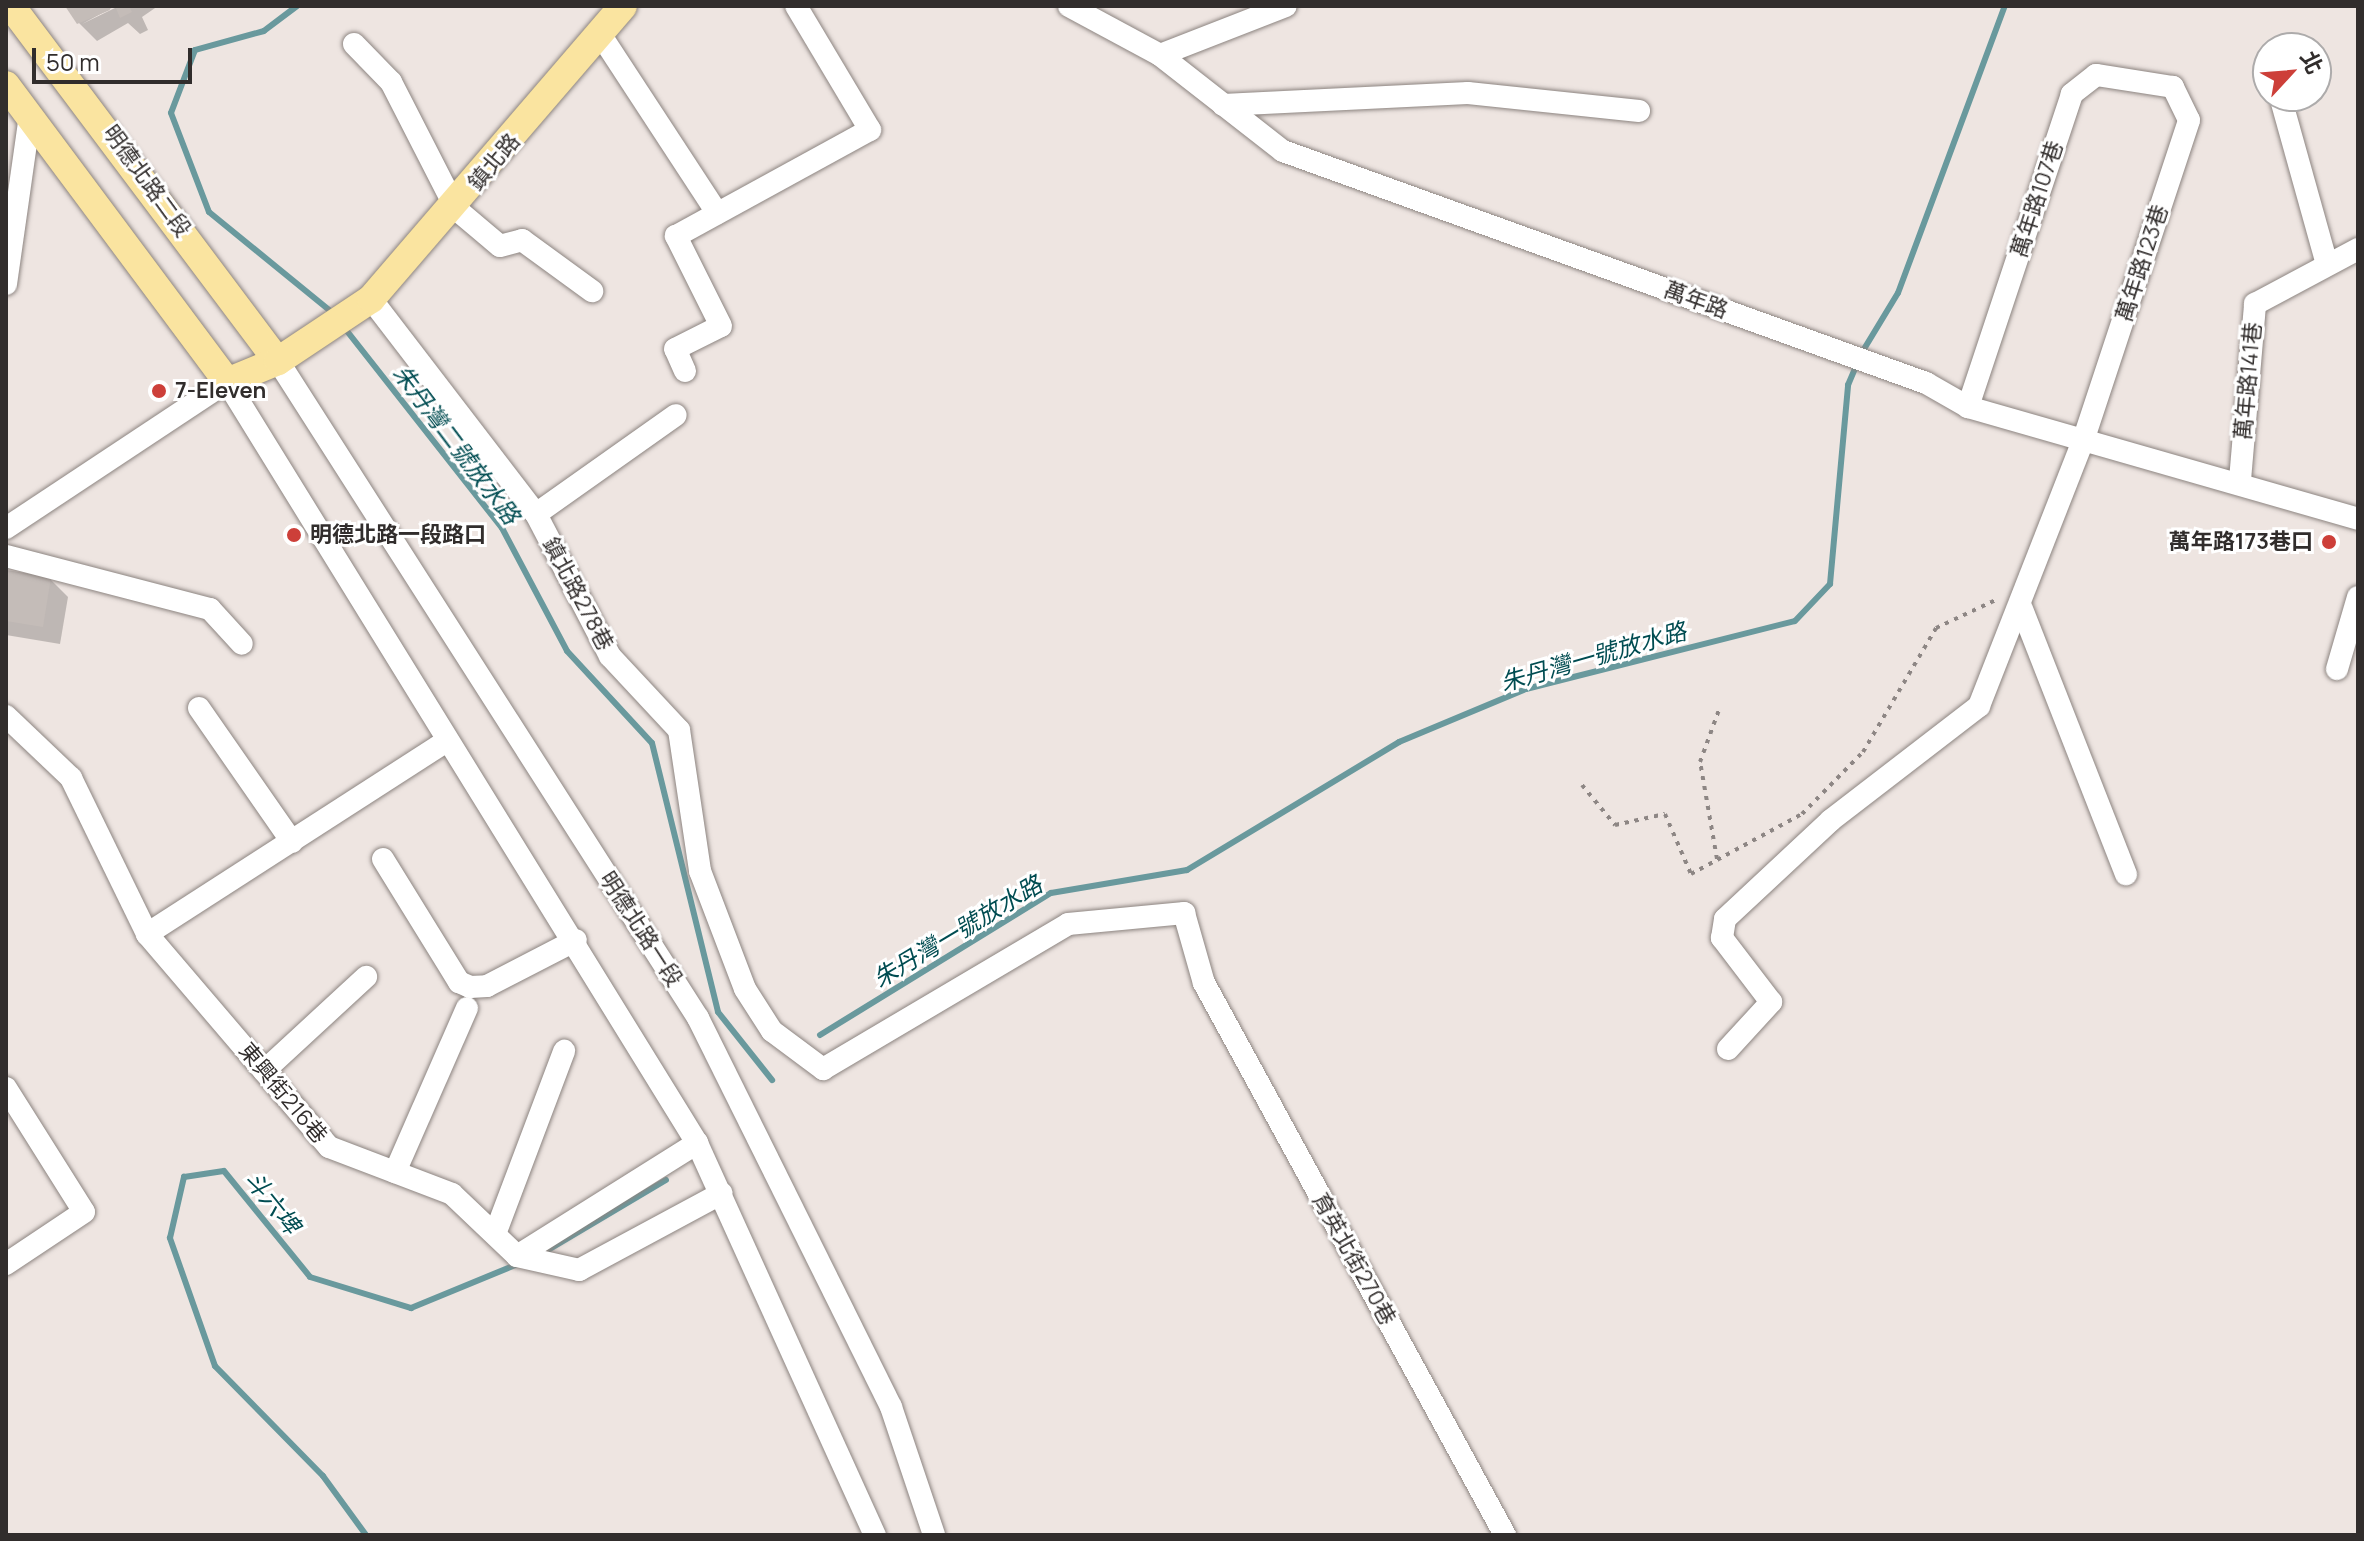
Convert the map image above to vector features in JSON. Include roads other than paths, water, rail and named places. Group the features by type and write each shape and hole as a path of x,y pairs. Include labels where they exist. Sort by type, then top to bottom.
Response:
{"main road":[{"name":"明德北路二段","path":"11,6 278,361"},
{"name":"鎮北路","path":"278,361 363,304 456,209 623,6"},
{"path":"6,85 227,382 278,361"}],"street":[{"path":"685,371 675,349 721,326 676,236 870,130 796,6"},
{"name":"萬年路","path":"1069,6 1160,55 1283,151 1854,357 1968,407 2083,441 2240,480 2358,519"},
{"path":"1160,55 1286,6"},
{"path":"600,34 717,213"},
{"path":"354,44 391,82 456,209 500,246 522,240 592,291"},
{"name":"萬年路107巷","path":"1968,407 2072,94 2096,75 2173,87"},
{"name":"萬年路123巷","path":"1728,1049 1771,1002 1722,938 1725,919 1831,820 1979,706 2022,609 2083,441 2189,120 2173,87"},
{"path":"1223,105 1468,93 1639,111"},
{"path":"2284,112 2327,264"},
{"path":"6,284 30,115"},
{"name":"萬年路141巷","path":"2240,480 2255,304 2358,250"},
{"name":"鎮北路278巷","path":"363,304 536,514 610,656 679,730 700,871 745,989 772,1031 823,1069"},
{"name":"明德北路一段","path":"278,361 698,1018 891,1407 934,1535"},
{"path":"6,528 227,382 447,741 576,940 697,1143 875,1535"},
{"path":"536,514 676,415"},
{"path":"6,556 210,609 242,644"},
{"path":"2337,669 2358,597"},
{"path":"2022,609 2126,874"},
{"path":"199,708 292,842"},
{"name":"東興街216巷","path":"6,716 71,778 147,934 329,1147 452,1194 517,1256"},
{"path":"147,934 447,741"},
{"path":"383,859 459,982 470,987 487,986 576,940"},
{"name":"育英北街270巷","path":"823,1069 1068,924 1184,913 1204,983 1505,1535"},
{"path":"264,1071 366,977"},
{"path":"395,1172 467,1008"},
{"path":"495,1234 564,1051"},
{"path":"6,1088 84,1212 6,1264"},
{"path":"517,1256 697,1143"},
{"path":"517,1256 579,1270 722,1193"}],"waterway":[{"name":"朱丹灣二號放水路","path":"297,6 264,31 195,50 171,113 209,212 334,314"},
{"name":"朱丹灣一號放水路","path":"1861,354 1898,293 2005,6"},
{"name":"朱丹灣二號放水路","path":"343,326 502,528 567,651 652,743 718,1012 772,1080"},
{"name":"朱丹灣一號放水路","path":"820,1035 1051,893 1187,870 1399,742 1526,689 1795,621 1830,584 1848,385 1857,364"},
{"name":"斗六埤","path":"366,1535 323,1476 215,1366 170,1238 184,1177 224,1171 310,1277 411,1308 518,1264"},
{"name":"斗六埤","path":"543,1253 666,1180"}],"place":[{"name":"7-Eleven","path":"159,391"},
{"name":"明德北路一段路口","path":"294,535"},
{"name":"萬年路173巷口","path":"2329,542"}]}
